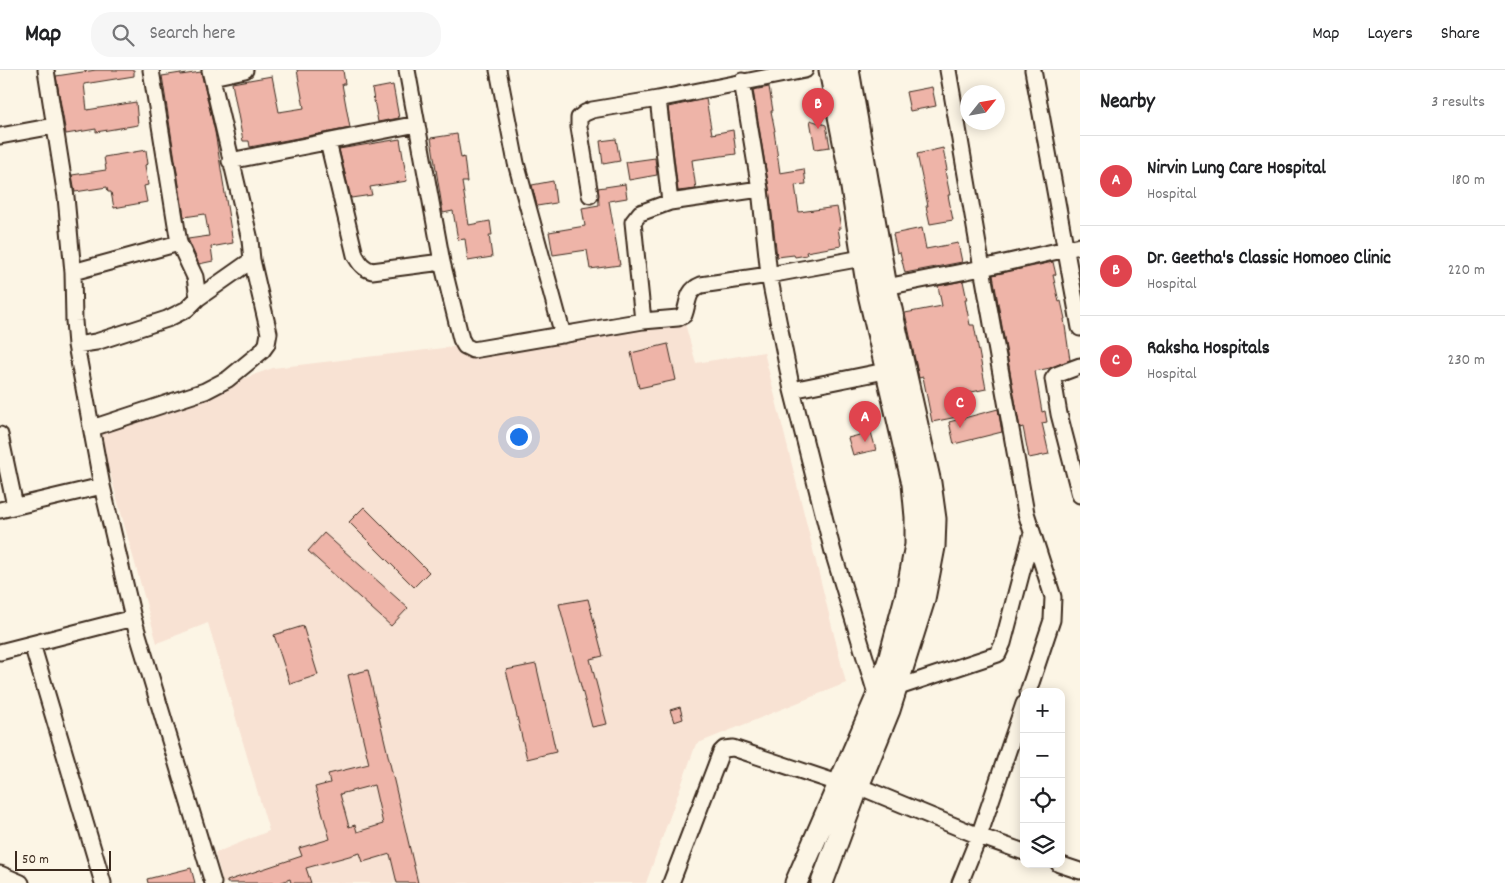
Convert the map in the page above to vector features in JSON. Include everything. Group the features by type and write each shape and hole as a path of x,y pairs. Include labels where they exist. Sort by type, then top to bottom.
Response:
{"main road":[{"path":"796,883 889,710 924,599 934,547 935,519 930,483 896,368 868,290 848,162 830,70"},
{"path":"822,883 848,785 890,657 908,593 916,544 913,484 886,287 848,70"}],"street":[{"path":"46,70 66,197 73,272 76,345 102,486 133,618 213,883"},
{"path":"151,70 179,243 195,277 198,298"},
{"path":"92,428 205,391 228,379 268,344 269,333 252,260 250,240 230,162 211,74 245,70"},
{"path":"407,70 442,262 461,339 465,346 473,350 643,321 678,318 684,315 690,293 694,287 862,258"},
{"path":"498,70 516,163 563,335"},
{"path":"590,195 578,127 579,118 585,113 592,110 658,100 805,70"},
{"path":"948,70 1026,514 1053,597 1052,620 1029,688"},
{"path":"1033,70 1073,247 1080,328"},
{"path":"742,82 760,189 769,275 792,390 833,552 877,697"},
{"path":"658,100 670,202"},
{"path":"230,162 417,124"},
{"path":"0,136 54,126"},
{"path":"328,142 356,255 365,269 372,271 442,262"},
{"path":"643,321 633,222 640,213 670,202 760,189"},
{"path":"73,272 179,243"},
{"path":"886,287 982,268 1073,247"},
{"path":"76,345 96,342 167,319 187,309 198,298 252,260"},
{"path":"1080,366 1056,375 1053,380 1057,405 1080,495"},
{"path":"792,390 896,368"},
{"path":"0,435 15,506"},
{"path":"0,510 102,486"},
{"path":"896,688 998,654 1003,643 1032,533"},
{"path":"0,652 133,618"},
{"path":"32,644 103,883"},
{"path":"960,883 979,836 1020,716"},
{"path":"671,883 721,752 724,749 733,748 848,785 1020,851"},
{"path":"1065,866 1080,871"},
{"path":"0,874 21,883"}],"shaded area":[{"path":"684,320 696,363 764,352 846,683 696,744 646,883 223,883 215,853 269,831 208,623 157,643 98,430 273,368"}],"building":[{"path":"96,70 134,70 134,76 84,84 87,110 136,102 138,125 96,132 96,129 66,134 56,76"},
{"path":"297,70 343,70 345,84 342,84 350,128 250,147 249,141 243,141 232,83 272,76 279,112 304,108"},
{"path":"201,72 215,132 233,243 211,247 213,261 199,264 188,239 209,236 205,214 184,217 162,76"},
{"path":"393,85 399,118 378,122 372,89"},
{"path":"769,87 780,173 804,169 806,184 795,185 799,212 837,207 841,228 838,228 841,246 806,252 807,255 777,257 769,188 753,90"},
{"path":"932,87 936,106 910,111 906,92"},
{"path":"706,99 712,134 733,130 736,154 692,160 696,189 678,191 668,107"},
{"path":"810,120 826,125 830,147 815,149"},
{"path":"457,134 461,158 464,157 467,182 462,182 469,225 490,221 492,235 489,235 492,257 468,261 465,239 458,240 453,211 443,213 431,138"},
{"path":"400,139 407,181 370,187 372,195 351,198 339,149"},
{"path":"616,139 620,161 603,164 600,141"},
{"path":"943,148 950,195 948,195 953,220 930,224 917,154"},
{"path":"146,150 148,164 145,165 148,185 144,186 147,202 114,208 111,192 108,192 107,187 75,192 72,175 106,170 104,157"},
{"path":"655,158 657,175 629,180 626,162"},
{"path":"553,181 556,203 537,206 532,185"},
{"path":"625,184 627,198 609,201 620,265 590,269 587,250 553,255 549,232 585,226 582,208 599,205 598,188"},
{"path":"922,228 926,249 958,243 962,262 905,273 900,252 897,253 893,234"},
{"path":"1053,262 1056,275 1053,275 1065,319 1070,360 1050,368 1035,371 1042,412 1045,411 1047,422 1042,423 1049,454 1029,458 1023,427 1020,428 993,275"},
{"path":"963,281 970,325 974,325 986,389 953,396 957,417 932,422 923,377 919,378 905,313 942,306 938,286"},
{"path":"668,344 676,380 639,388 631,353"},
{"path":"998,409 1002,432 954,444 949,422"},
{"path":"871,432 876,450 853,455 848,438"},
{"path":"364,507 429,572 414,587 349,522"},
{"path":"324,533 408,608 391,626 308,551"},
{"path":"588,599 603,656 590,659 607,724 592,727 559,604"},
{"path":"303,626 318,675 290,684 274,635"},
{"path":"536,664 556,752 527,759 506,670"},
{"path":"368,670 418,883 397,883 390,854 363,862 360,853 306,868 311,883 291,883 290,879 279,883 227,883 227,881 302,856 299,848 330,839 315,787 330,783 328,774 369,764 348,675","holes":["374,785 383,824 357,832 355,825 349,827 340,794"]},
{"path":"680,707 683,719 674,722 670,710"},
{"path":"191,868 195,883 148,883 147,879"}],"place":[{"name":"Dr. Geetha's Classic Homoeo Clinic","path":"818,129"},
{"name":"Raksha Hospitals","path":"960,428"},
{"name":"Nirvin Lung Care Hospital","path":"865,442"}]}
